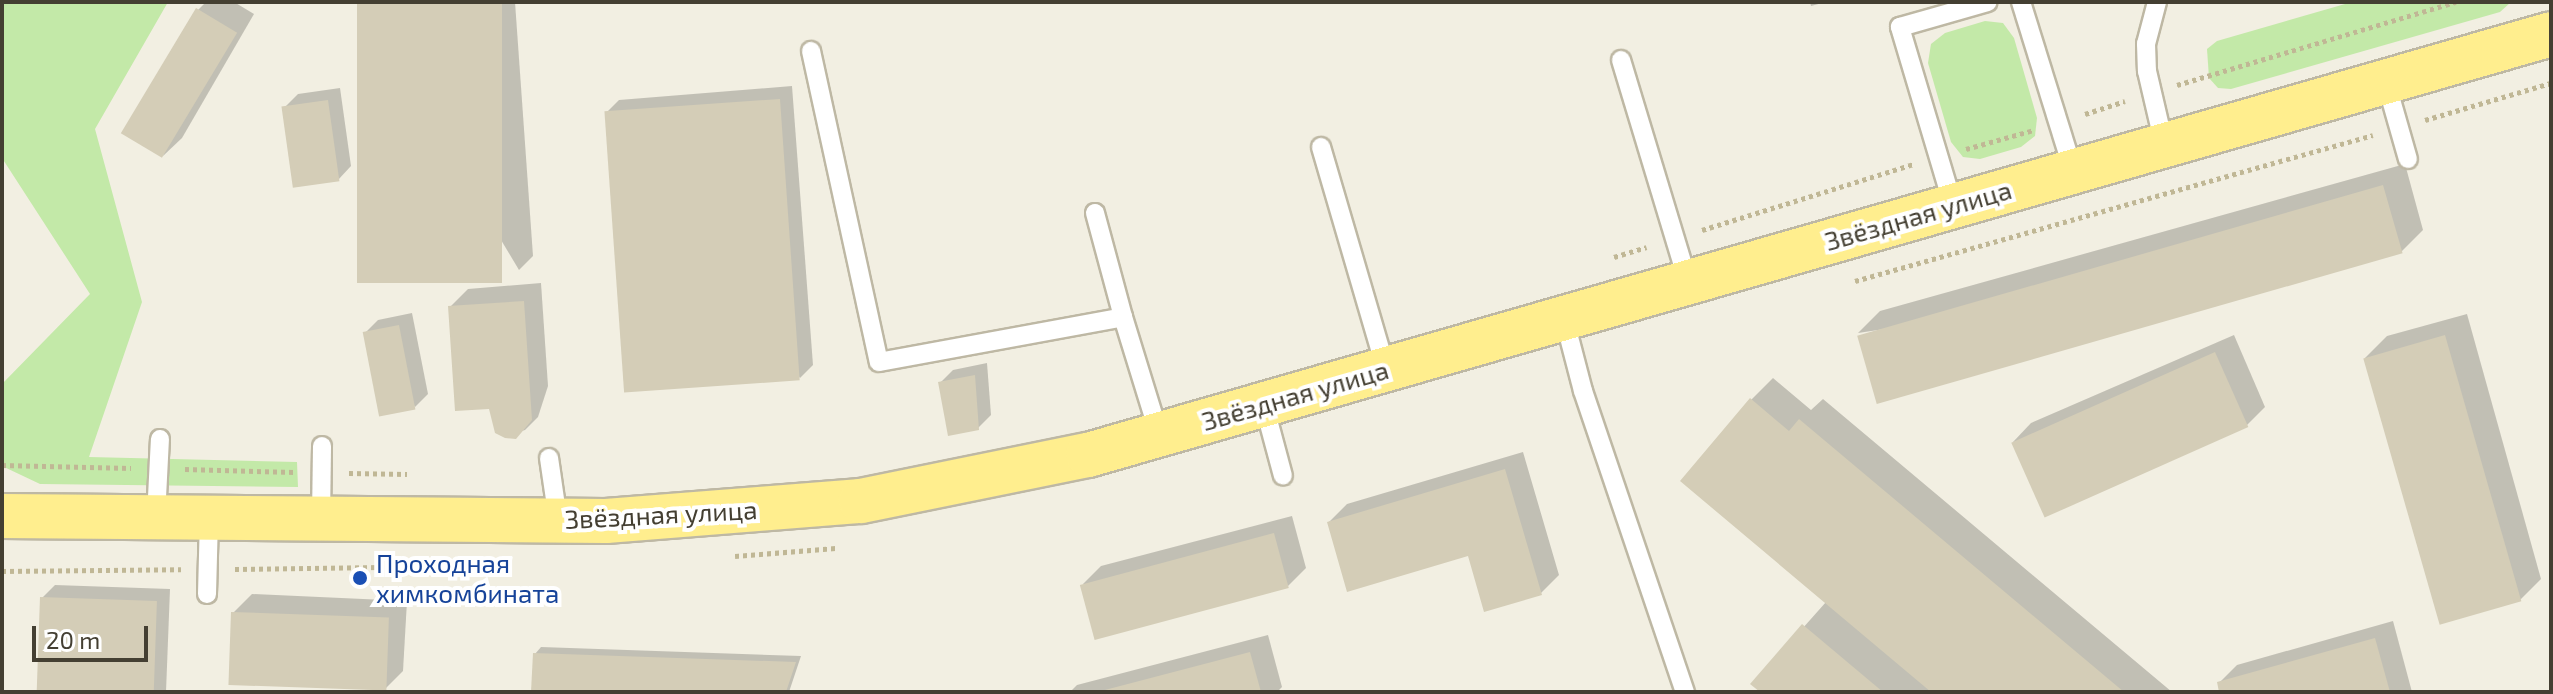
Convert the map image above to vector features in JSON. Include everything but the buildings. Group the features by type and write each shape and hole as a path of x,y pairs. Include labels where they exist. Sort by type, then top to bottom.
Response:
{"main road":[{"name":"Звёздная улица","path":"2,516 558,520 861,501 1088,455 2551,34"}],"lane":[{"path":"1953,205 1900,27 1988,2"},
{"path":"2021,2 2073,170"},
{"path":"2157,2 2146,44 2151,92 2164,144"},
{"path":"811,51 879,362 1123,317"},
{"path":"1621,60 1688,282"},
{"path":"2386,82 2408,159"},
{"path":"1321,147 1386,369"},
{"path":"1095,213 1159,434"},
{"path":"1564,318 1583,391 1685,692"},
{"path":"1264,404 1283,476"},
{"path":"156,517 160,439"},
{"path":"321,519 322,446"},
{"path":"549,458 558,520"},
{"path":"207,594 209,518"}],"path":[{"path":"2151,92 2456,2"}],"green space":[{"path":"2,2 168,2 95,129 142,302 89,457 297,462 298,487 40,484 2,466 2,384 90,294 2,158"},
{"path":"2352,2 2511,2 2500,12 2231,89 2218,88 2209,78 2207,49 2217,41"},
{"path":"1985,21 2003,23 2014,38 2037,118 2035,136 2021,147 1980,159 1963,157 1951,142 1928,63 1931,44 1945,33"}],"place":[{"name":"Проходная химкомбината","path":"360,578"}]}
